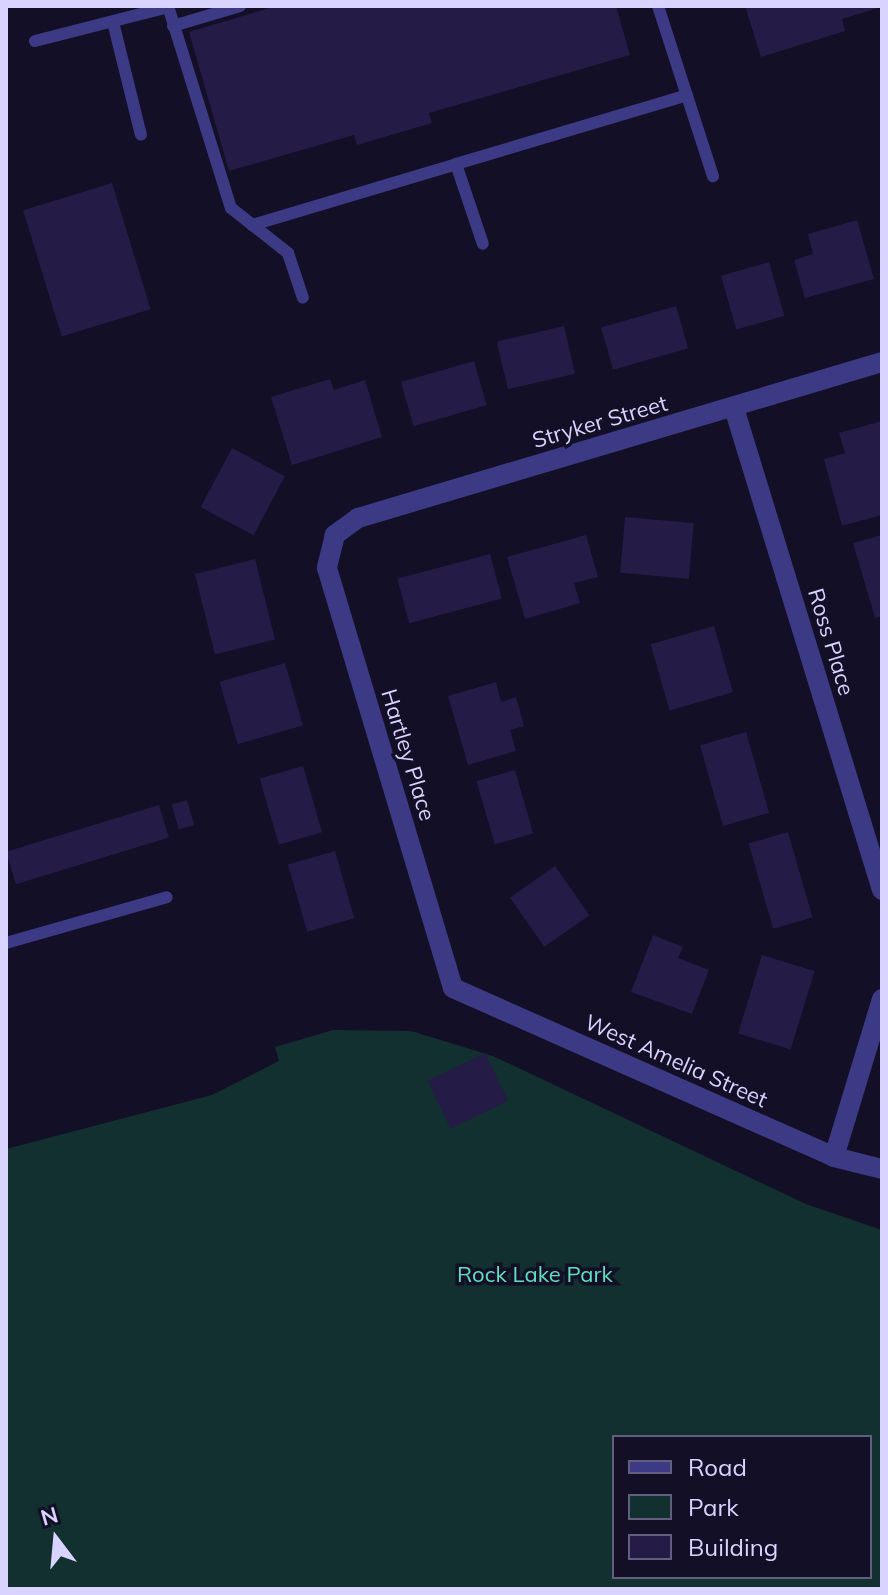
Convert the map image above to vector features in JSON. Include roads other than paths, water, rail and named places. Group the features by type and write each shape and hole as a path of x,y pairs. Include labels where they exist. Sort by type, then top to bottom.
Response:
{"street":[{"name":"Stryker Street","path":"335,535 358,518 882,362"},
{"name":"Ross Place","path":"734,408 882,890"},
{"name":"Hartley Place","path":"335,535 327,568 453,988"},
{"name":"West Amelia Street","path":"453,988 834,1157 882,1169"},
{"path":"834,1157 882,999"}],"lane":[{"path":"173,26 240,6"},
{"path":"658,6 713,176"},
{"path":"35,41 168,7 231,208 288,253 303,298"},
{"path":"113,22 141,135"},
{"path":"252,225 687,95"},
{"path":"456,164 483,244"},
{"path":"6,943 167,897"}],"park label":[{"name":"Rock Lake Park","path":"535,1275"}]}
